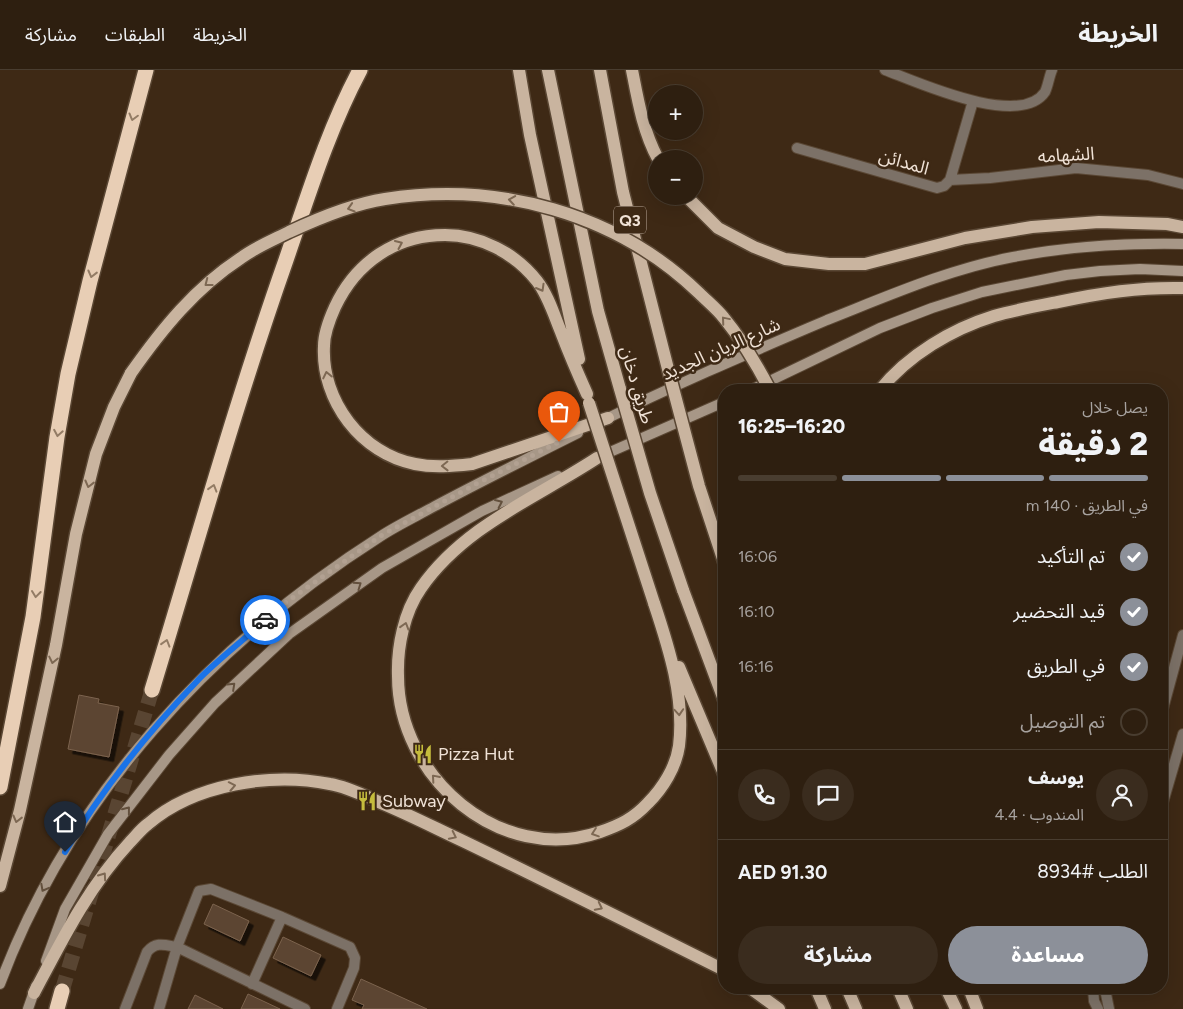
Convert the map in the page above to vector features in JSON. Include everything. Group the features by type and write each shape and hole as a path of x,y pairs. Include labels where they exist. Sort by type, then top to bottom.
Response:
{"highway":[{"path":"0,786 34,617 53,467 68,374 90,281 146,70"},
{"path":"152,690 262,327 311,187 348,92 360,70"},
{"path":"57,1009 62,991"}],"main road":[{"path":"519,70 542,191 588,399"},
{"name":"طريق دخان","path":"548,70 598,311 650,493 718,684"},
{"name":"طريق دخان","path":"600,70 623,192 668,369 700,486 718,543"},
{"path":"632,70 639,108 653,150"},
{"path":"0,886 20,810 56,645 76,534 96,454 114,407 131,373 153,342 174,316 201,288 240,258 308,223 349,208 384,199 459,194 529,202 571,214 621,236 658,258 723,316 741,340 767,384"},
{"path":"695,205 718,228 754,247 785,259 829,264 866,264 965,238 1032,227 1099,222 1183,226"},
{"path":"608,418 472,464 428,466 401,460 369,443 355,430 344,416 330,389 325,367 324,346 332,315 342,292 352,277 363,266 380,254 412,239 441,235 459,235 474,238 504,252 528,271 537,281 554,313 588,399 654,603 663,630 718,760"},
{"name":"شارع الريان الجديد","path":"0,984 27,921 85,818 148,735 201,677 285,603 382,535 476,484 608,418 791,336 900,291 962,270 1012,257 1102,244 1183,244"},
{"path":"763,384 880,328 932,308 982,292 1066,275 1100,271 1140,269 1183,271"},
{"path":"886,384 915,356 929,347 967,326 993,316 1102,293 1148,288 1183,288"},
{"path":"28,1009 65,909 108,834 169,755 215,703 289,634 382,568 482,511 718,405"},
{"path":"597,458 486,525 452,551 419,590 410,610 397,659 398,686 406,730 413,745 433,776 458,802 486,821 518,835 536,839 571,839 621,824 640,812 654,798 665,782 678,748 680,708 663,630"},
{"path":"34,993 78,911 113,860 148,823 182,801 203,793 229,786 267,780 300,780 331,784 361,794 561,888 718,967"},
{"path":"758,994 779,1009"},
{"path":"819,994 825,1009"},
{"path":"850,994 856,1009"},
{"path":"901,994 908,1009"},
{"path":"949,994 956,1009"},
{"path":"971,994 977,1009"}],"street":[{"path":"885,70 973,101 1011,107 1034,102 1044,92 1052,70"},
{"name":"المدائن","path":"797,148 937,188 944,186 950,180 973,101"},
{"name":"الشهامه","path":"950,180 990,178 1076,168 1148,175 1183,184"},
{"path":"1168,690 1183,635"},
{"path":"1168,784 1183,734"},
{"path":"158,1009 177,947 199,891 211,889 282,917 350,947 355,958 354,968 337,1009"},
{"path":"252,984 282,917"},
{"path":"126,1009 146,952 157,944 177,947 305,1009"},
{"path":"1093,994 1098,1009"},
{"path":"1106,994 1109,1009"}],"building":[{"path":"79,695 99,699 98,703 119,707 109,757 68,749"},
{"path":"213,904 249,921 240,941 204,924"},
{"path":"283,937 321,955 311,976 273,958"},
{"path":"361,979 427,1009 362,1009 364,1005 352,1000"},
{"path":"248,994 280,1009 241,1009"},
{"path":"195,995 223,1009 188,1009"}],"tunnel":[{"path":"62,991 152,690"}],"way so far":[{"path":"265,620 285,603 382,535 559,442"}],"place":[{"name":"Pizza Hut","path":"423,754"},
{"name":"Subway","path":"367,801"}],"route":[{"path":"65,852 85,818 148,735 201,677 265,620"}]}
